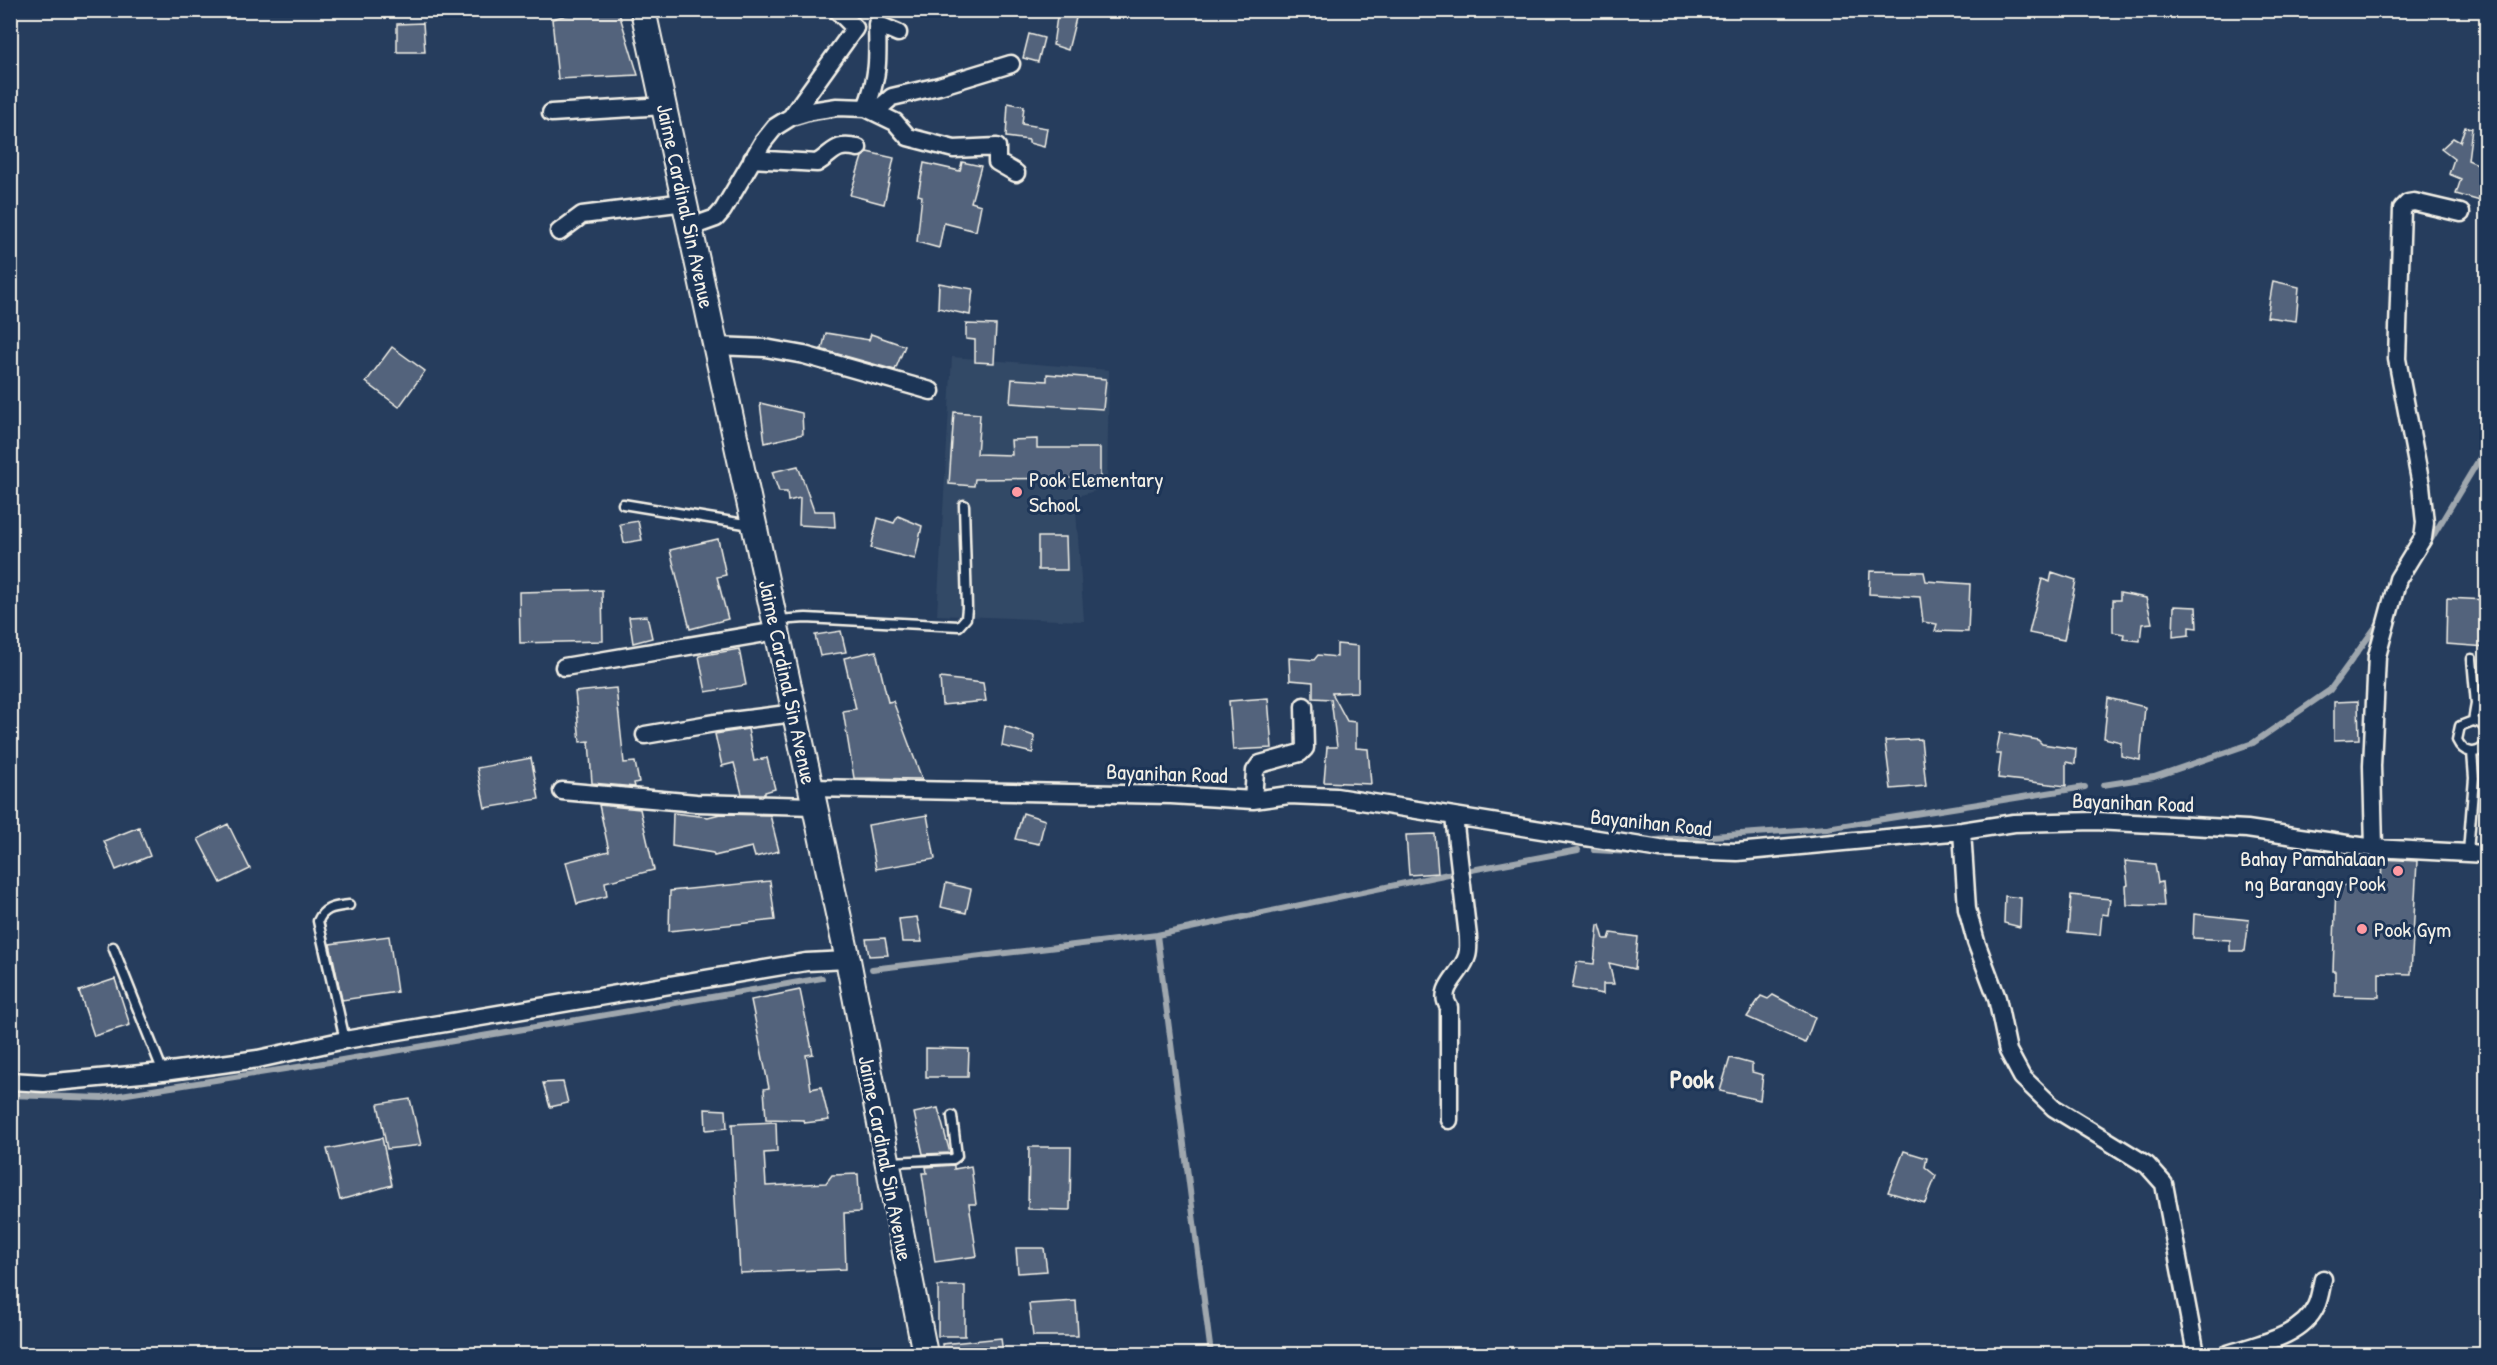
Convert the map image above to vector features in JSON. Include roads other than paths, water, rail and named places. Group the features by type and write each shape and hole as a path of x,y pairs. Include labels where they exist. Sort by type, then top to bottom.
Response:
{"main road":[{"name":"Jaime Cardinal Sin Avenue","path":"643,10 848,960 925,1354"}],"street":[{"path":"791,117 855,28 837,10"},
{"path":"871,109 878,56 877,24 898,33"},
{"path":"871,109 892,97 939,86 1011,64"},
{"path":"551,113 664,106"},
{"path":"691,227 716,218 723,210 752,159 775,127 791,117 811,111 837,107 871,109 895,122 908,137 954,149 997,147 997,162 1016,173"},
{"path":"752,159 817,163 837,147 844,145 858,148"},
{"path":"559,232 582,215 685,202"},
{"path":"2374,848 2372,766 2377,656 2398,579 2423,538 2425,523 2421,485 2397,359 2402,209 2408,203 2414,202 2461,213"},
{"path":"716,346 765,348 804,355 932,391"},
{"path":"564,667 776,626"},
{"path":"1254,800 1255,771 1260,764 1300,753 1305,748 1304,706"},
{"path":"645,735 795,713"},
{"name":"Bayanihan Road","path":"562,790 696,803 813,797 1171,795 1254,800 1289,795 1336,797 1639,846 1737,852 1962,831 2014,823 2095,821 2247,829 2374,848 2487,854"},
{"path":"1449,1120 1449,1007 1444,994 1467,956 1468,937 1462,869 1454,817"},
{"path":"1962,831 1967,909 1976,942 1997,998 2008,1050 2022,1077 2054,1108 2147,1165 2163,1184 2196,1354"},
{"path":"10,1081 44,1083 164,1072 258,1059 345,1040 806,962 848,960"},
{"path":"2228,1354 2294,1331 2306,1323 2317,1305 2323,1279"}],"lane":[{"path":"623,504 754,526"},
{"path":"776,626 806,618 959,626 966,618 967,608 964,505"},
{"path":"2472,659 2476,704 2474,721"},
{"path":"2487,729 2474,721 2460,726 2457,732 2460,746 2472,752 2479,751 2487,744"},
{"path":"2468,852 2474,778 2472,752"},
{"path":"345,1040 318,921 322,913 330,908 349,905"},
{"path":"113,947 164,1072"},
{"path":"887,1162 953,1159 957,1156 952,1116"}],"waterway":[{"path":"2427,546 2486,448"},
{"path":"2103,785 2154,777 2253,743 2330,690 2380,621"},
{"path":"1656,840 1827,828 2085,787"},
{"path":"1466,871 1578,850"},
{"path":"1594,850 1632,852"},
{"path":"872,969 1157,935 1453,873"},
{"path":"1157,935 1211,1354"},
{"path":"10,1095 102,1098 342,1060 822,978"}],"place":[{"name":"Pook Elementary School","path":"1017,492"},
{"name":"Bahay Pamahalaan ng Barangay Pook","path":"2398,871"},
{"name":"Pook Gym","path":"2362,929"}],"district":[{"name":"Pook","path":"1692,1078"}]}
